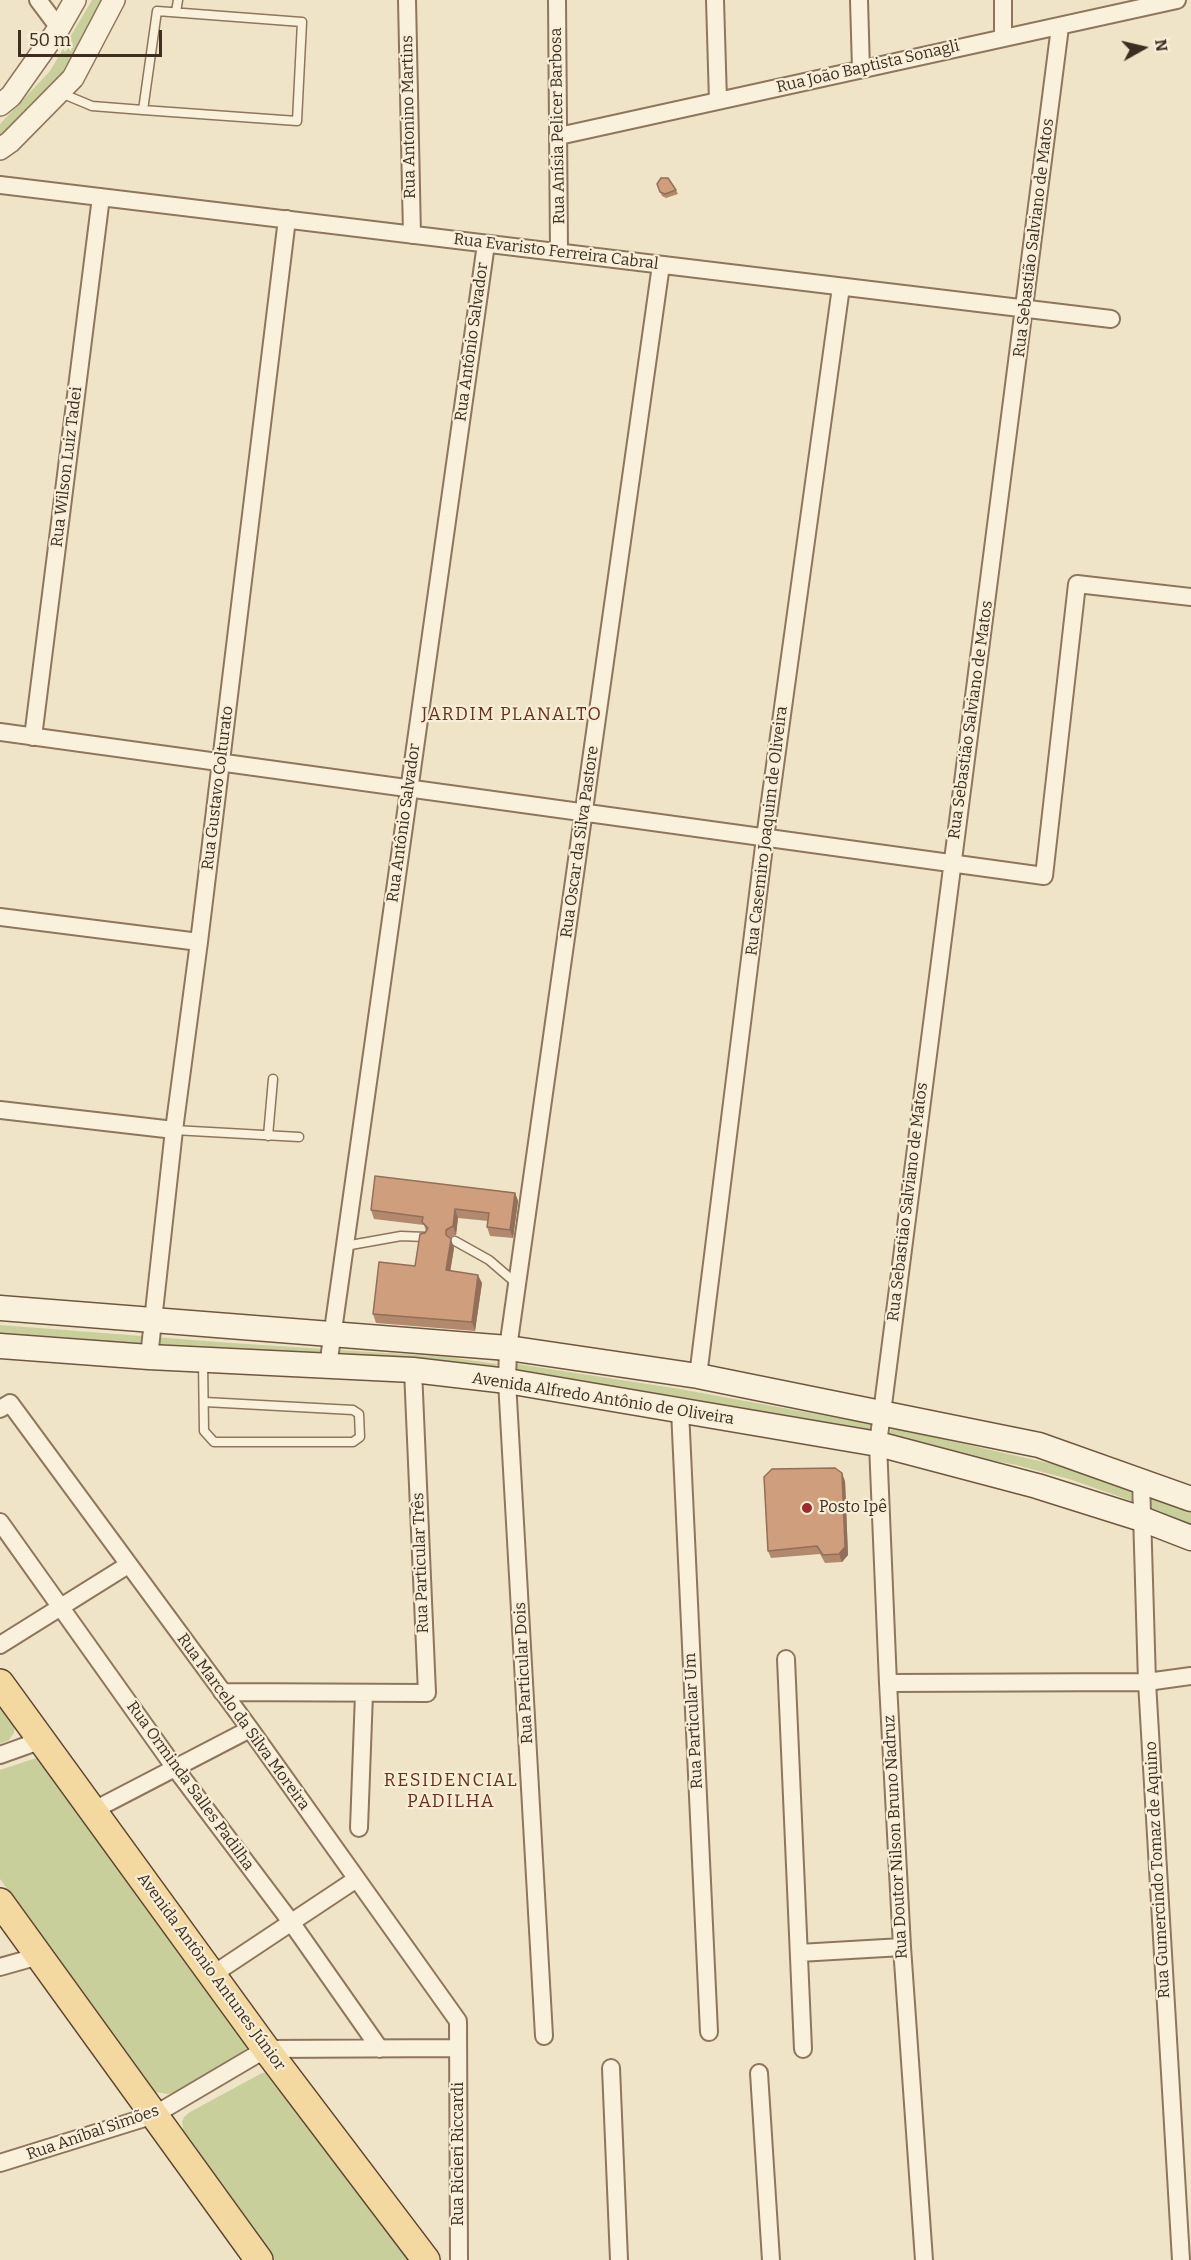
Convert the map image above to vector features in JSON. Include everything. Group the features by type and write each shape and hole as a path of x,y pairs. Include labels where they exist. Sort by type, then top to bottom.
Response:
{"main road":[{"name":"Avenida Alfredo Antônio de Oliveira","path":"0,1308 508,1348 698,1376 1039,1445 1191,1499"},
{"name":"Avenida Alfredo Antônio de Oliveira","path":"0,1346 149,1357 413,1370 507,1381 878,1444 1037,1486 1142,1519 1191,1538"},
{"name":"Avenida Antônio Antunes Júnior","path":"0,1683 266,2049 426,2260"},
{"path":"0,1902 259,2260"}],"street":[{"path":"38,0 59,28"},
{"path":"0,105 11,96 59,28 75,0"},
{"path":"0,149 64,93 114,0"},
{"name":"Rua Antonino Martins","path":"407,0 412,235"},
{"name":"Rua Anísia Pelicer Barbosa","path":"557,0 559,252"},
{"path":"715,0 718,101"},
{"path":"859,0 861,69"},
{"path":"1003,0 1003,37"},
{"name":"Rua João Baptista Sonagli","path":"559,136 1003,37 1060,27 1158,2 1177,0"},
{"name":"Rua Sebastião Salviano de Matos","path":"881,1413 1060,27"},
{"name":"Rua Evaristo Ferreira Cabral","path":"0,185 1111,319"},
{"name":"Rua Wilson Luiz Tadei","path":"33,737 101,197"},
{"name":"Rua Gustavo Colturato","path":"149,1357 174,1130 287,219"},
{"name":"Rua Antônio Salvador","path":"328,1366 486,244"},
{"name":"Rua Oscar da Silva Pastore","path":"508,1348 661,265"},
{"name":"Rua Casemiro Joaquim de Oliveira","path":"698,1376 765,837 841,287"},
{"path":"0,732 1044,876 1077,584 1191,597"},
{"path":"0,917 199,942"},
{"path":"0,1110 174,1130"},
{"name":"Rua Particular Dois","path":"508,1348 507,1381 544,2036"},
{"name":"Rua Particular Três","path":"222,1692 427,1693 413,1370"},
{"name":"Rua Marcelo da Silva Moreira","path":"5,1406 128,1565 250,1729 458,2021 458,2048"},
{"name":"Rua Particular Um","path":"680,1410 709,2032"},
{"name":"Rua Doutor Nilson Bruno Nadruz","path":"881,1413 878,1444 888,1683 902,1947 924,2260"},
{"name":"Rua Gumercindo Tomaz de Aquino","path":"1141,1480 1147,1682 1181,2260"},
{"name":"Rua Orminda Salles Padilha","path":"0,1522 175,1768 291,1922 380,2049"},
{"path":"0,1645 128,1565"},
{"path":"786,1659 803,2049"},
{"path":"888,1683 1147,1682 1191,1676"},
{"path":"359,1828 364,1694"},
{"path":"94,1810 250,1729"},
{"path":"0,1755 42,1740"},
{"path":"212,1975 356,1880"},
{"path":"799,1953 902,1947"},
{"path":"0,1967 39,1956"},
{"path":"266,2049 458,2048"},
{"name":"Rua Ricieri Riccardi","path":"458,2048 459,2260"},
{"name":"Rua Aníbal Simões","path":"0,2163 154,2115 266,2049"},
{"path":"611,2068 619,2260"},
{"path":"759,2073 771,2260"}],"lane":[{"path":"176,12 178,0"},
{"path":"64,93 92,106 143,110 297,121 302,22 158,11 143,110"},
{"path":"268,1136 273,1079"},
{"path":"174,1130 299,1137"},
{"path":"344,1246 401,1236 424,1237"},
{"path":"455,1241 489,1260 517,1284"},
{"path":"203,1360 204,1431 214,1442 353,1442 360,1437 359,1414 353,1410 205,1402"}],"green space":[{"path":"92,0 105,0 58,80 0,143 0,124 50,71"},
{"path":"0,1325 448,1357 497,1364 494,1371 0,1339"},
{"path":"517,1364 680,1389 870,1424 875,1433 516,1375 513,1368"},
{"path":"892,1425 955,1442 1129,1481 1132,1501 1069,1479 1016,1465 888,1440"},
{"path":"1148,1494 1191,1513 1191,1526 1146,1509"},
{"path":"0,1697 15,1726 14,1733 9,1740 0,1744"},
{"path":"36,1758 42,1760 248,2047 238,2056 176,2093 155,2092 150,2087 0,1879 0,1770"},
{"path":"270,2072 412,2260 275,2260 184,2135 182,2122 190,2112 262,2073"}],"building":[{"path":"661,178 668,178 676,190 665,194 660,192 657,184"},
{"path":"375,1176 515,1193 510,1230 487,1227 489,1213 455,1209 453,1226 446,1230 446,1235 451,1239 446,1270 478,1275 472,1322 373,1314 379,1262 415,1266 420,1234 425,1233 428,1228 422,1222 423,1217 371,1210"},
{"name":"Posto Ipê","path":"835,1468 842,1473 845,1547 839,1554 823,1555 817,1546 768,1551 764,1477 772,1469"}],"place":[{"name":"Posto Ipê","path":"807,1508"}],"district":[{"name":"JARDIM PLANALTO","path":"512,715"},
{"name":"RESIDENCIAL PADILHA","path":"451,1791"}]}
